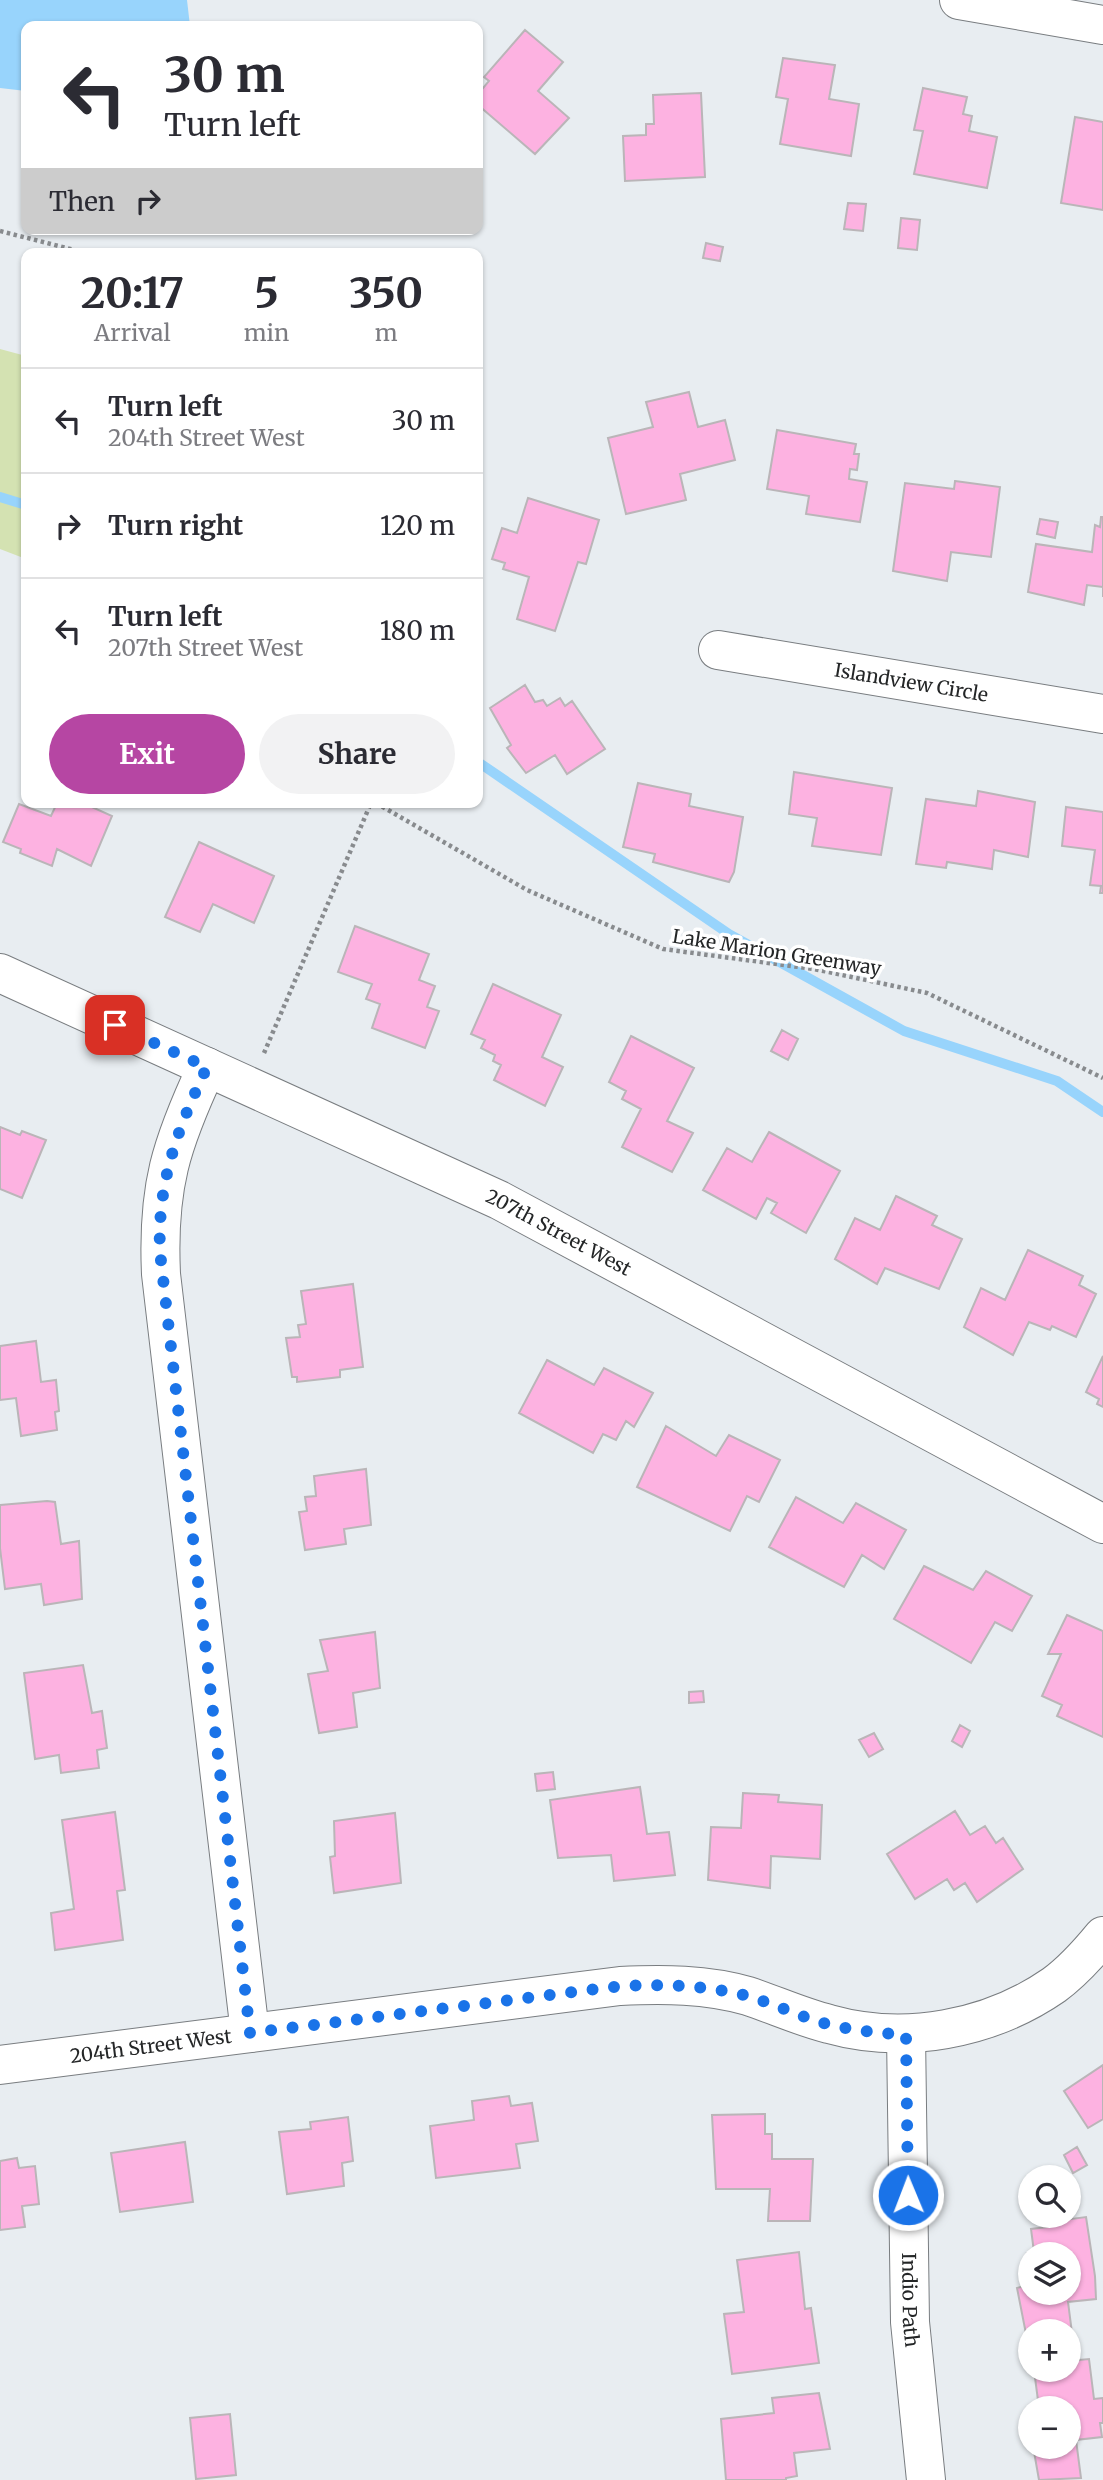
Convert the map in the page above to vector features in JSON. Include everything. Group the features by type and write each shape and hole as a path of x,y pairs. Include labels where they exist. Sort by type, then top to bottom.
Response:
{"street":[{"path":"959,0 1103,25"},
{"name":"Islandview Circle","path":"719,650 1103,714"},
{"name":"207th Street West","path":"0,973 499,1200 1103,1524"},
{"path":"207,1067 186,1111 171,1152 163,1190 159,1229 160,1252 250,2033"},
{"name":"204th Street West","path":"0,2065 621,1986 662,1984 704,1987 746,1996 830,2025 874,2033 906,2035 938,2031 999,2014 1055,1985 1103,1936"},
{"name":"Indio Path","path":"906,2035 909,2322 926,2480"}],"path":[{"path":"0,231 67,248"},
{"path":"250,1086 372,808"},
{"name":"Lake Marion Greenway","path":"383,808 527,890 663,949 814,969 927,992 1103,1078"}],"green space":[{"path":"0,349 21,355 21,557 0,549"}],"water":[{"path":"0,0 187,0 189,21 21,21 21,90 0,88"}],"building":[{"path":"525,30 563,62 538,91 569,118 535,154 483,109 483,88 489,81 484,77"},
{"path":"783,58 835,65 829,99 859,104 851,156 780,144 788,99 776,97"},
{"path":"923,88 967,97 963,114 972,116 969,131 997,137 987,188 914,174 923,131 914,130"},
{"path":"701,93 705,177 625,181 623,136 646,135 646,124 654,124 653,95"},
{"path":"1075,117 1103,122 1103,210 1061,203"},
{"path":"848,203 866,204 863,231 844,229"},
{"path":"901,218 920,220 917,250 898,248"},
{"path":"706,243 723,247 720,261 703,258"},
{"path":"689,392 698,427 725,420 735,460 680,474 686,500 626,514 608,438 653,427 646,402"},
{"path":"777,430 856,444 854,454 859,454 857,470 850,469 849,479 867,482 860,522 806,514 809,496 767,489"},
{"path":"955,481 1000,487 991,557 951,552 947,581 893,571 905,483 954,489"},
{"path":"528,498 599,520 586,564 578,562 555,631 517,619 529,577 503,569 505,563 492,559 502,528 517,533"},
{"path":"1101,517 1103,587 1087,585 1084,605 1028,592 1036,544 1092,552 1095,525 1100,527"},
{"path":"1040,519 1058,522 1055,538 1037,534"},
{"path":"525,685 535,702 543,700 547,706 560,698 565,706 572,701 605,749 567,774 555,755 526,773 507,748 511,745 490,708"},
{"path":"794,772 892,788 881,855 812,846 817,818 789,814"},
{"path":"638,783 691,794 689,806 743,817 734,872 729,882 653,862 655,854 623,847"},
{"path":"978,791 1035,802 1028,857 994,850 992,869 947,862 946,868 916,864 926,799 976,806"},
{"path":"19,804 21,808 30,808 51,816 55,808 94,808 112,816 91,866 57,849 52,866 20,853 21,849 3,842"},
{"path":"1066,807 1103,812 1103,893 1100,893 1101,886 1090,885 1095,850 1062,846"},
{"path":"199,842 274,876 254,923 213,904 200,932 165,917"},
{"path":"355,926 429,954 419,980 435,986 427,1007 439,1011 425,1048 372,1028 380,1004 366,999 372,984 338,972"},
{"path":"493,984 561,1015 542,1057 563,1067 545,1106 494,1080 501,1065 493,1061 495,1055 481,1048 485,1040 471,1034"},
{"path":"782,1030 798,1039 788,1060 771,1051"},
{"path":"631,1036 694,1068 667,1121 693,1133 672,1172 622,1147 641,1109 622,1099 626,1091 609,1082"},
{"path":"0,1127 20,1135 22,1131 46,1140 22,1198 0,1189"},
{"path":"769,1132 840,1171 806,1233 771,1213 777,1203 767,1198 756,1219 703,1190 727,1148 752,1162"},
{"path":"896,1196 937,1216 932,1225 962,1239 939,1289 885,1268 877,1284 835,1259 855,1218 880,1230"},
{"path":"1028,1250 1083,1276 1079,1285 1096,1294 1076,1337 1052,1326 1050,1330 1029,1322 1013,1355 964,1327 981,1288 1005,1300"},
{"path":"353,1284 363,1367 340,1370 340,1377 297,1382 297,1377 292,1377 286,1338 300,1337 298,1325 306,1324 301,1291"},
{"path":"36,1341 41,1382 56,1380 59,1411 55,1412 57,1430 21,1436 16,1398 0,1400 0,1346"},
{"path":"1103,1356 1103,1407 1097,1404 1099,1399 1086,1392"},
{"path":"547,1360 594,1385 604,1368 653,1393 634,1427 626,1421 616,1440 603,1434 593,1453 519,1413"},
{"path":"666,1426 716,1456 729,1435 780,1460 759,1502 747,1496 730,1531 637,1487"},
{"path":"366,1469 371,1525 344,1529 346,1544 305,1550 299,1512 307,1511 305,1497 316,1496 314,1476"},
{"path":"796,1497 843,1523 856,1503 906,1530 884,1569 862,1555 844,1587 769,1547"},
{"path":"55,1502 61,1544 79,1541 82,1599 44,1605 41,1584 5,1589 0,1548 0,1505"},
{"path":"924,1566 973,1590 986,1571 1032,1596 1012,1631 995,1622 971,1663 894,1619"},
{"path":"1067,1615 1103,1631 1103,1737 1057,1716 1062,1705 1042,1696 1061,1654 1048,1654"},
{"path":"375,1632 380,1688 353,1693 357,1727 319,1733 308,1674 328,1671 320,1640"},
{"path":"83,1665 92,1713 102,1711 107,1748 97,1750 99,1768 61,1773 59,1755 35,1759 24,1673"},
{"path":"703,1691 704,1702 689,1703 689,1692"},
{"path":"960,1725 970,1731 962,1747 952,1741"},
{"path":"874,1733 883,1749 869,1757 859,1740"},
{"path":"553,1772 555,1789 537,1791 535,1774"},
{"path":"640,1787 647,1834 669,1832 675,1875 614,1881 611,1855 558,1858 550,1800"},
{"path":"743,1793 779,1795 778,1802 822,1805 820,1859 771,1856 770,1888 708,1880 711,1827 741,1828"},
{"path":"955,1811 970,1835 985,1826 996,1843 1003,1838 1023,1869 977,1902 965,1883 954,1890 947,1879 915,1899 887,1854"},
{"path":"115,1812 125,1890 117,1891 123,1940 55,1950 51,1913 74,1909 62,1820"},
{"path":"395,1813 401,1883 334,1893 330,1857 335,1856 334,1821"},
{"path":"1103,2065 1103,2119 1088,2128 1064,2091"},
{"path":"509,2096 511,2106 532,2103 538,2141 516,2144 520,2168 436,2178 430,2126 474,2120 472,2101"},
{"path":"765,2114 765,2134 772,2134 772,2159 813,2159 810,2221 768,2221 770,2189 716,2189 712,2115"},
{"path":"348,2117 353,2161 342,2163 344,2186 287,2194 279,2132 311,2129 310,2122"},
{"path":"185,2142 193,2202 120,2212 111,2153"},
{"path":"1077,2147 1087,2165 1081,2168 1081,2165 1069,2165 1064,2155"},
{"path":"17,2158 19,2168 35,2166 39,2204 22,2206 25,2227 0,2230 0,2161"},
{"path":"1086,2217 1096,2299 1081,2301 1081,2242 1033,2242 1031,2229 1081,2228 1081,2218"},
{"path":"799,2252 805,2309 811,2308 819,2363 732,2374 724,2314 744,2312 737,2260"},
{"path":"1020,2305 1068,2305 1070,2319 1023,2319"},
{"path":"1089,2359 1094,2399 1103,2398 1103,2423 1100,2423 1102,2437 1081,2439 1081,2396 1037,2396 1036,2382 1081,2382 1081,2360"},
{"path":"819,2393 830,2449 794,2453 797,2476 786,2480 726,2480 721,2419 774,2413 772,2398"},
{"path":"230,2414 236,2475 196,2479 190,2418"},
{"path":"1035,2459 1078,2459 1081,2478 1039,2480"}],"waterway":[{"path":"0,497 21,503"},
{"path":"483,765 729,934 904,1031 1057,1081 1103,1112"}],"route":[{"path":"115,1025 207,1067 186,1111 171,1152 163,1190 159,1229 160,1252 250,2033 621,1986 662,1984 704,1987 746,1996 830,2025 874,2033 906,2035 908,2195"}]}
